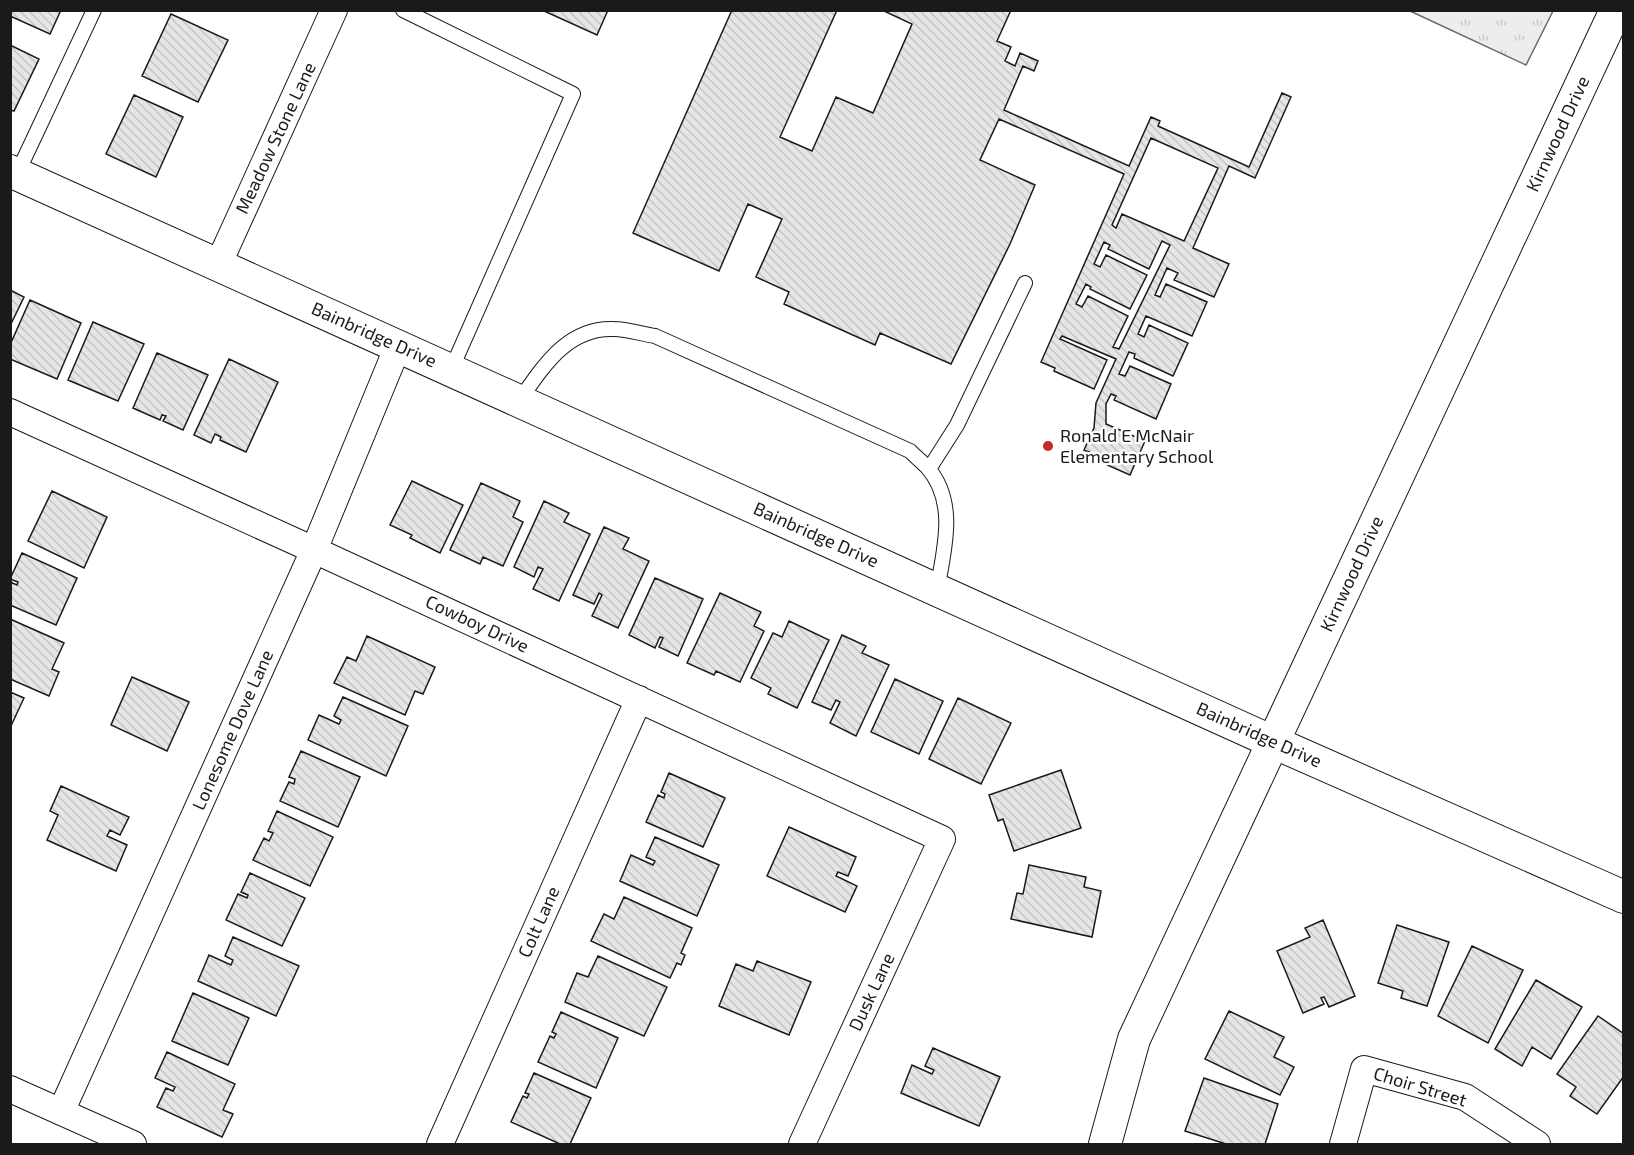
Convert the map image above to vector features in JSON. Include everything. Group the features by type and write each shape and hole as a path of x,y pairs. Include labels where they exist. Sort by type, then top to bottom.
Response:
{"street":[{"name":"Meadow Stone Lane","path":"218,265 334,10"},
{"name":"Kirnwood Drive","path":"1105,1144 1134,1039 1616,10"},
{"name":"Bainbridge Drive","path":"14,172 1274,742 1623,897"},
{"name":"Lonesome Dove Lane","path":"61,1112 314,550 398,346"},
{"name":"Cowboy Drive","path":"12,416 314,550 942,839"},
{"name":"Colt Lane","path":"440,1144 639,699"},
{"name":"Dusk Lane","path":"802,1144 942,839"},
{"name":"Choir Street","path":"1343,1144 1364,1069 1465,1097 1537,1144"},
{"path":"10,1089 133,1144"}],"lane":[{"path":"14,172 94,10"},
{"path":"403,10 573,94 452,370"},
{"path":"929,469 957,425 1024,283"},
{"path":"519,401 552,355 585,332 624,330 655,336 910,451 929,469 943,496 948,527 937,590"}],"green space":[{"path":"1410,11 1553,11 1526,65"}],"building":[{"path":"10,10 61,10 50,34 10,16"},
{"path":"542,10 608,10 597,35"},
{"path":"732,10 837,10 780,137 812,151 836,97 873,113 912,24 882,10 1011,10 997,41 1011,47 1005,61 1015,66 1020,53 1038,61 1034,71 1023,66 1004,110 1129,166 1151,117 1160,121 1158,126 1249,167 1282,93 1291,97 1255,178 1229,166 1193,248 1229,264 1214,297 1174,280 1178,273 1167,268 1155,295 1160,297 1166,284 1207,302 1192,336 1146,316 1138,334 1144,337 1149,325 1188,343 1173,376 1134,358 1135,354 1129,352 1119,374 1125,376 1130,366 1171,384 1156,419 1114,400 1116,396 1111,394 1106,404 1106,424 1145,441 1130,475 1089,457 1091,453 1084,450 1094,428 1096,403 1116,359 1062,336 1060,339 1107,360 1094,389 1054,371 1055,368 1041,362 1124,174 999,119 980,160 1035,185 1010,244 951,364 880,333 875,345 784,304 789,292 756,277 782,219 748,204 719,271 633,233","holes":["1151,138 1218,168 1184,241 1122,214 1116,228 1112,225","1162,241 1170,245 1119,349 1113,347 1128,316 1088,296 1082,307 1076,304 1086,284 1091,287 1090,289 1130,309 1147,275 1106,255 1100,267 1094,264 1104,242 1110,245 1108,249 1149,269"]},
{"path":"171,14 228,40 198,102 142,76"},
{"path":"10,45 39,59 14,111 10,110"},
{"path":"134,95 183,117 156,177 106,154"},
{"path":"10,290 24,297 10,326"},
{"path":"30,300 81,323 57,379 10,359 10,345"},
{"path":"93,322 144,344 118,401 68,380"},
{"path":"157,353 208,375 183,430 163,421 166,416 162,415 160,420 133,408"},
{"path":"229,359 278,382 246,452 220,440 221,437 215,434 211,443 194,435"},
{"path":"412,481 463,505 440,553 410,538 412,535 390,525"},
{"path":"481,483 520,501 513,517 523,522 503,566 483,557 480,564 450,550"},
{"path":"52,491 107,517 84,568 28,541"},
{"path":"544,501 569,513 564,522 590,534 559,601 533,589 543,569 538,567 534,577 514,567"},
{"path":"604,527 629,538 623,549 649,561 618,628 592,616 602,595 599,593 594,604 573,595"},
{"path":"22,553 77,578 56,625 10,605 10,582 17,585 18,582 10,579"},
{"path":"655,578 703,599 678,656 659,647 663,638 660,637 655,648 629,635"},
{"path":"720,593 761,612 754,626 764,631 740,682 716,671 714,675 687,663"},
{"path":"10,619 64,643 52,669 59,672 49,696 10,679"},
{"path":"789,621 829,640 797,708 768,694 771,688 751,678 773,633 782,637"},
{"path":"842,635 866,646 862,653 889,665 856,736 830,723 840,702 836,700 831,710 812,702"},
{"path":"367,636 435,667 423,694 415,691 405,715 334,683 347,657 356,661"},
{"path":"132,677 189,702 167,751 111,725"},
{"path":"895,679 943,701 919,754 871,732"},
{"path":"10,692 24,698 10,728"},
{"path":"343,697 408,726 386,776 308,740 319,715 339,724 341,720 334,716"},
{"path":"958,698 1011,723 981,784 929,759"},
{"path":"301,751 360,777 338,827 280,801 289,782 294,784 295,779 289,777"},
{"path":"1061,770 1081,828 1014,851 1003,819 998,821 989,795"},
{"path":"669,773 725,798 703,847 646,822 658,795 664,798 665,794 661,792"},
{"path":"61,786 129,817 120,835 110,830 107,836 127,845 116,871 47,840 58,815 50,811"},
{"path":"277,811 333,837 310,886 253,860 264,838 269,841 273,833 268,831"},
{"path":"789,827 856,857 848,876 838,872 836,876 857,886 845,912 767,876"},
{"path":"655,837 719,865 697,916 620,881 631,855 653,865 655,861 646,857"},
{"path":"1029,865 1086,877 1084,887 1101,891 1092,937 1011,919 1017,893 1023,894"},
{"path":"250,873 305,898 282,946 226,920 238,894 247,898 248,895 241,892"},
{"path":"624,897 692,928 681,953 685,955 681,965 677,963 670,978 591,941 604,914 614,919"},
{"path":"1323,920 1355,996 1329,1007 1324,997 1321,998 1324,1004 1303,1013 1277,951 1310,937 1305,928"},
{"path":"1397,925 1449,942 1427,1006 1401,998 1403,991 1378,983"},
{"path":"233,937 299,966 276,1016 198,981 209,955 231,965 233,960 225,956"},
{"path":"1472,946 1523,970 1488,1043 1438,1016"},
{"path":"598,956 667,987 644,1036 565,1002 577,973 588,977"},
{"path":"757,961 811,982 789,1035 719,1006 736,964 753,971"},
{"path":"1536,980 1582,1007 1551,1059 1532,1047 1522,1066 1495,1049"},
{"path":"193,993 249,1018 228,1065 172,1041"},
{"path":"1229,1011 1284,1037 1274,1057 1294,1067 1280,1095 1205,1059"},
{"path":"561,1012 618,1038 596,1088 538,1062 550,1036 554,1038 556,1034 552,1032"},
{"path":"1598,1016 1624,1034 1624,1076 1597,1114 1570,1096 1576,1087 1557,1074"},
{"path":"933,1048 1000,1077 979,1126 901,1093 912,1065 932,1074 934,1070 925,1066"},
{"path":"167,1052 235,1084 223,1110 233,1114 222,1137 157,1107 166,1088 173,1091 175,1087 155,1078"},
{"path":"534,1073 591,1098 570,1144 560,1144 511,1122 523,1096 527,1098 529,1094 525,1093"},
{"path":"1204,1078 1278,1104 1265,1144 1226,1144 1185,1131"}],"place":[{"name":"Ronald E McNair Elementary School","path":"1048,446"}]}
